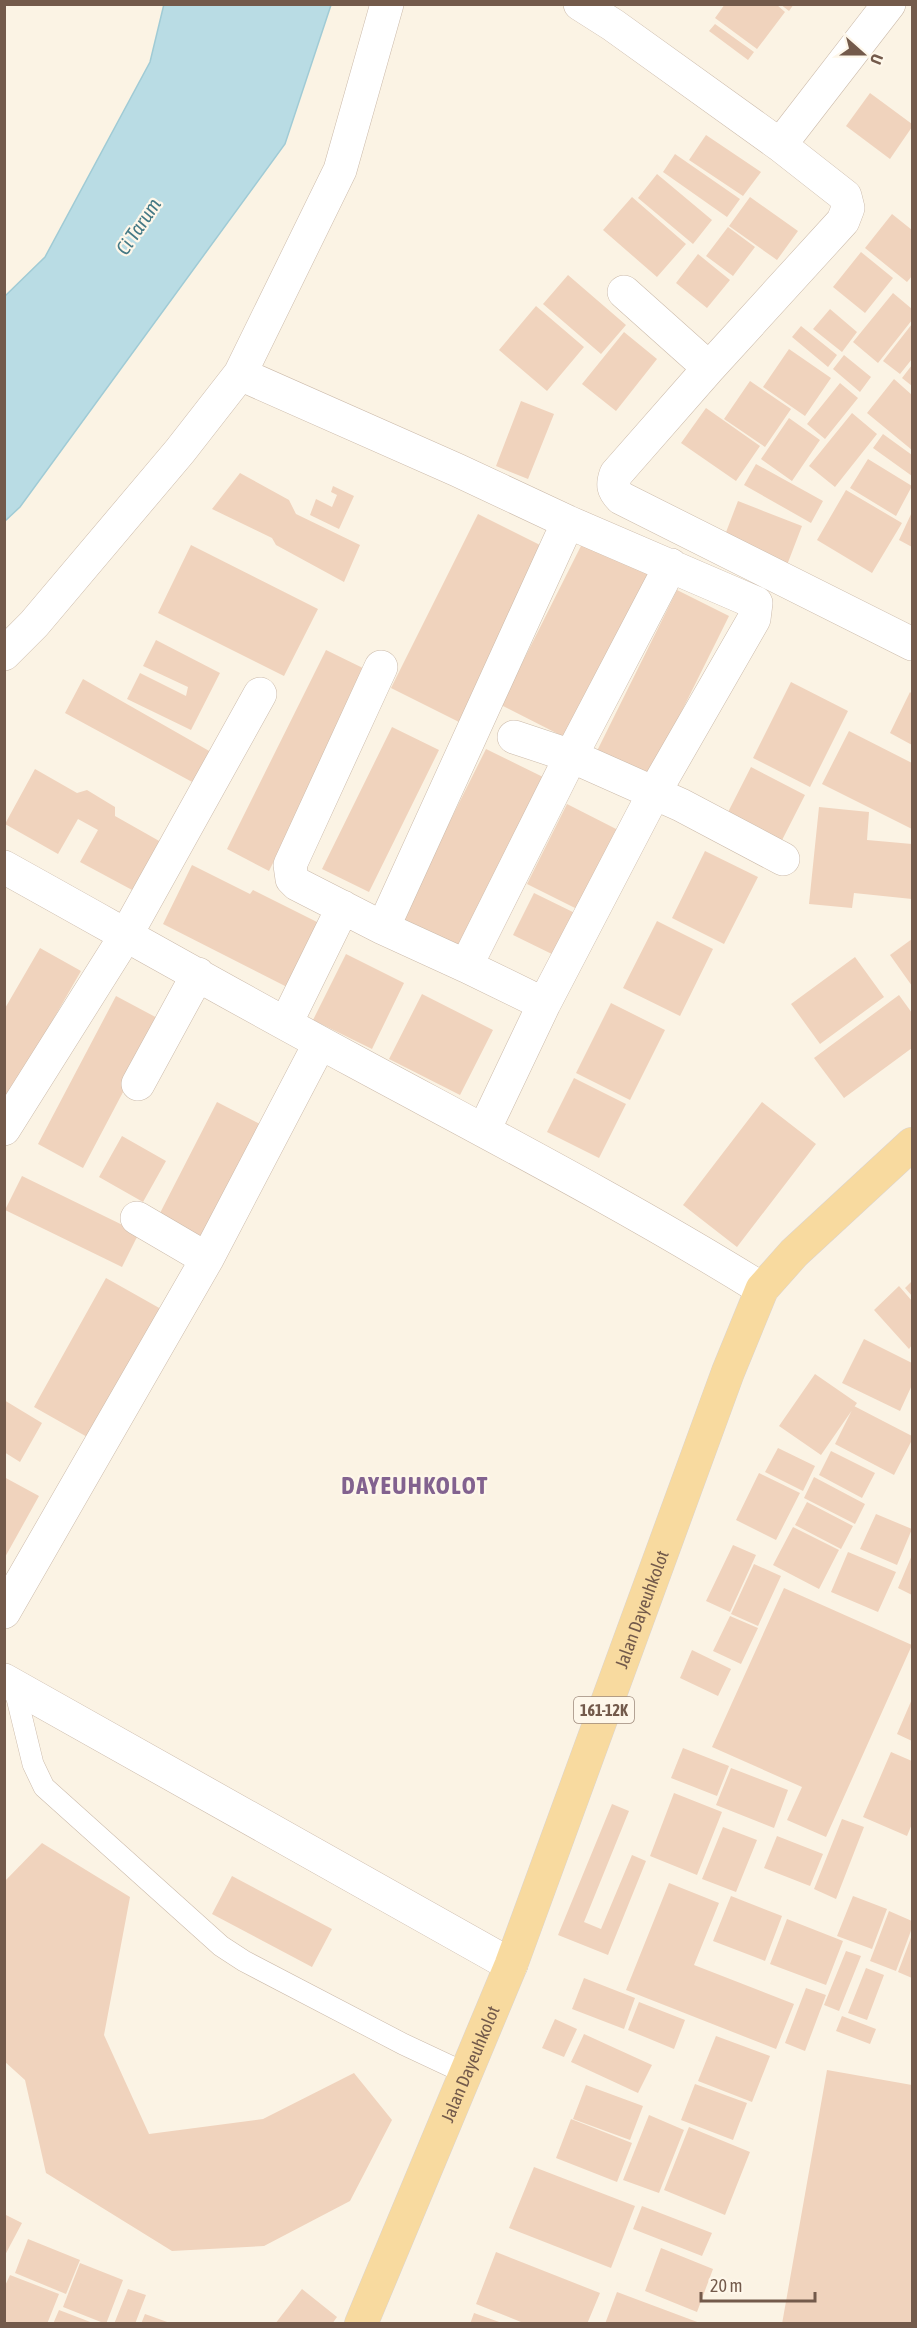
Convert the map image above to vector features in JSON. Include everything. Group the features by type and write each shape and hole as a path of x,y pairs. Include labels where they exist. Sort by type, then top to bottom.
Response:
{"main road":[{"name":"Jalan Dayeuhkolot","path":"361,2324 511,1965 723,1384 762,1289 794,1253 912,1144"}],"street":[{"path":"4,654 50,606 180,451 240,374 340,170 387,4"},
{"path":"580,4 618,15 845,196 848,208 843,220 616,474 613,483 614,492 621,498 912,644"},
{"path":"780,145 889,4"},
{"path":"624,292 709,368"},
{"path":"240,374 568,522 756,603 754,619 654,793 544,1004 484,1130"},
{"path":"383,928 568,522"},
{"path":"466,966 671,565"},
{"path":"381,668 290,865 292,879 297,885 383,928 544,1004"},
{"path":"4,1129 126,935 260,694"},
{"path":"514,736 572,756 681,805 783,859"},
{"path":"4,867 320,1043 484,1130 708,1255 762,1289"},
{"path":"286,1023 343,907"},
{"path":"138,1084 198,974"},
{"path":"4,1612 207,1258 320,1043"},
{"path":"137,1218 207,1258"},
{"path":"9,1683 511,1965"}],"lane":[{"path":"9,1683 33,1764 44,1787 221,1946 244,1961 382,2033 467,2074"}],"water":[{"name":"Ci Tarum","path":"164,4 331,5 285,144 20,507 5,521 5,296 45,257 150,62"}],"building":[{"path":"725,4 776,4 785,12 757,49 715,18"},
{"path":"780,4 794,4 789,11"},
{"path":"715,24 754,52 748,60 709,31"},
{"path":"870,93 912,124 890,159 846,126"},
{"path":"706,135 761,172 743,196 689,160"},
{"path":"675,154 740,199 727,217 663,172"},
{"path":"657,174 712,220 693,244 638,198"},
{"path":"632,197 686,244 657,277 603,230"},
{"path":"750,197 798,231 777,260 729,226"},
{"path":"892,214 912,230 912,276 907,282 865,248"},
{"path":"728,227 755,247 733,276 706,256"},
{"path":"861,252 893,278 865,313 833,287"},
{"path":"698,254 730,280 707,308 676,283"},
{"path":"568,275 626,325 601,354 543,304"},
{"path":"893,293 912,309 912,320 878,363 853,342"},
{"path":"536,306 584,347 547,391 499,350"},
{"path":"830,309 857,332 842,352 813,329"},
{"path":"912,324 912,359 900,374 883,361"},
{"path":"801,326 837,355 828,367 792,337"},
{"path":"624,332 657,359 616,411 582,384"},
{"path":"789,349 831,378 805,416 763,387"},
{"path":"844,355 871,377 860,392 833,369"},
{"path":"912,365 912,386 902,378"},
{"path":"894,379 912,395 912,450 867,413"},
{"path":"750,381 791,409 765,447 724,419"},
{"path":"840,383 858,398 825,439 807,424"},
{"path":"521,401 554,414 528,479 496,466"},
{"path":"706,408 760,446 736,481 681,443"},
{"path":"852,413 877,434 835,487 809,466"},
{"path":"789,418 820,440 792,481 761,459"},
{"path":"883,434 912,455 912,476 873,448"},
{"path":"868,459 912,486 896,516 850,488"},
{"path":"756,464 823,501 811,523 744,485"},
{"path":"240,473 289,500 296,514 360,545 344,582 276,545 272,538 212,509"},
{"path":"333,486 354,496 339,529 310,515 316,499 332,507 337,495 331,492"},
{"path":"846,490 902,523 872,573 817,540"},
{"path":"738,501 802,526 787,565 723,540"},
{"path":"912,512 912,547 899,540"},
{"path":"478,514 546,548 459,722 391,688"},
{"path":"587,534 654,567 568,739 501,705"},
{"path":"191,545 318,609 284,676 158,613"},
{"path":"677,590 729,616 646,783 594,757"},
{"path":"156,640 220,673 191,730 127,699 140,673 186,696 188,687 143,666"},
{"path":"326,650 369,671 269,871 227,849"},
{"path":"83,679 211,752 194,783 65,713"},
{"path":"791,682 848,711 810,787 753,758"},
{"path":"910,692 912,694 912,745 890,733"},
{"path":"392,727 439,750 369,892 322,869"},
{"path":"849,731 912,763 912,829 822,784"},
{"path":"486,749 543,777 458,947 401,919"},
{"path":"751,767 805,795 778,848 724,820"},
{"path":"35,769 77,793 87,790 115,807 115,816 161,842 134,891 80,862 98,830 78,819 58,854 5,824"},
{"path":"567,804 622,832 583,912 527,884"},
{"path":"819,807 869,812 867,840 912,844 912,899 854,893 852,908 809,904"},
{"path":"705,851 758,877 724,944 672,918"},
{"path":"192,865 250,894 253,890 319,923 287,987 163,924"},
{"path":"534,893 581,916 560,958 513,935"},
{"path":"657,921 713,949 680,1016 623,988"},
{"path":"912,939 912,986 890,955"},
{"path":"40,948 81,971 4,1105 4,1010"},
{"path":"346,954 404,983 372,1049 313,1020"},
{"path":"855,957 884,997 820,1044 791,1004"},
{"path":"422,994 493,1030 460,1095 389,1059"},
{"path":"899,995 912,1013 912,1048 844,1098 814,1058"},
{"path":"116,996 161,1020 83,1168 38,1144"},
{"path":"611,1003 665,1030 630,1100 576,1073"},
{"path":"574,1078 626,1104 599,1158 547,1132"},
{"path":"217,1102 266,1127 207,1240 159,1215"},
{"path":"762,1102 816,1144 737,1247 683,1205"},
{"path":"122,1136 166,1161 143,1202 99,1177"},
{"path":"22,1176 139,1233 122,1267 5,1210"},
{"path":"106,1278 161,1309 89,1438 34,1407"},
{"path":"912,1281 912,1296 905,1288"},
{"path":"899,1286 912,1301 912,1345 909,1349 874,1310"},
{"path":"864,1339 912,1363 912,1385 900,1411 842,1383"},
{"path":"815,1374 857,1403 821,1455 779,1426"},
{"path":"4,1400 42,1423 20,1462 4,1452"},
{"path":"854,1406 912,1436 894,1475 835,1444"},
{"path":"778,1448 815,1466 803,1491 765,1472"},
{"path":"831,1451 875,1473 862,1498 819,1475"},
{"path":"759,1473 800,1493 776,1540 736,1520"},
{"path":"4,1477 39,1496 4,1559"},
{"path":"814,1477 865,1504 855,1524 804,1498"},
{"path":"807,1502 853,1526 841,1549 795,1525"},
{"path":"876,1514 912,1529 897,1565 860,1549"},
{"path":"793,1527 839,1550 819,1589 773,1565"},
{"path":"733,1545 756,1555 730,1612 706,1601"},
{"path":"848,1552 896,1572 878,1612 831,1592"},
{"path":"912,1555 912,1595 898,1588"},
{"path":"754,1564 781,1576 758,1626 731,1614"},
{"path":"784,1588 912,1645 826,1837 787,1820 802,1787 712,1747"},
{"path":"730,1616 758,1628 741,1664 713,1651"},
{"path":"692,1650 731,1669 718,1696 680,1678"},
{"path":"912,1699 912,1741 897,1734"},
{"path":"683,1748 729,1766 717,1796 671,1778"},
{"path":"891,1752 912,1761 912,1824 907,1836 863,1817"},
{"path":"731,1768 788,1790 774,1828 716,1805"},
{"path":"674,1793 722,1812 697,1875 650,1856"},
{"path":"612,1804 629,1811 584,1922 601,1929 632,1855 646,1861 608,1955 558,1935"},
{"path":"842,1819 864,1827 836,1899 814,1889"},
{"path":"723,1827 757,1840 736,1892 702,1879"},
{"path":"777,1836 823,1854 810,1886 764,1868"},
{"path":"42,1843 130,1897 104,2035 149,2134 263,2119 354,2073 392,2120 350,2201 264,2246 172,2251 46,2173 25,2080 4,2061 4,1882"},
{"path":"232,1876 332,1929 312,1967 212,1914"},
{"path":"669,1883 719,1903 694,1965 794,2004 776,2049 626,1990"},
{"path":"731,1896 782,1916 765,1961 713,1941"},
{"path":"853,1896 887,1909 872,1949 837,1936"},
{"path":"889,1911 912,1921 912,1928 896,1971 870,1961"},
{"path":"787,1919 843,1941 826,1985 770,1964"},
{"path":"912,1935 912,1978 898,1972"},
{"path":"846,1951 861,1956 839,2011 824,2005"},
{"path":"866,1968 884,1975 867,2020 848,2013"},
{"path":"584,1978 635,1998 624,2029 572,2009"},
{"path":"806,1988 826,1995 805,2051 785,2043"},
{"path":"639,2002 685,2020 674,2049 628,2030"},
{"path":"842,2016 876,2029 870,2044 836,2031"},
{"path":"555,2019 577,2029 564,2057 542,2048"},
{"path":"584,2034 652,2065 638,2093 571,2062"},
{"path":"716,2036 770,2056 752,2102 698,2081"},
{"path":"827,2070 912,2085 912,2324 782,2324"},
{"path":"695,2084 747,2103 733,2140 681,2120"},
{"path":"586,2085 643,2106 630,2140 573,2119"},
{"path":"649,2115 684,2130 659,2193 623,2180"},
{"path":"571,2119 632,2143 617,2182 556,2158"},
{"path":"689,2127 750,2152 725,2215 664,2190"},
{"path":"534,2167 635,2206 611,2268 509,2228"},
{"path":"642,2206 712,2233 702,2256 633,2229"},
{"path":"4,2214 22,2223 4,2257"},
{"path":"28,2239 80,2260 66,2294 15,2273"},
{"path":"661,2248 713,2269 697,2312 645,2291"},
{"path":"496,2252 600,2293 587,2324 526,2324 476,2304"},
{"path":"80,2263 123,2280 106,2324 63,2307"},
{"path":"10,2275 59,2294 47,2324 4,2324 4,2288"},
{"path":"128,2289 146,2295 135,2324 114,2324"},
{"path":"302,2289 337,2317 332,2324 275,2324"},
{"path":"617,2292 700,2323 700,2324 605,2324"},
{"path":"59,2310 93,2323 93,2324 53,2324"},
{"path":"474,2313 502,2323 502,2324 470,2324"},
{"path":"145,2314 170,2323 170,2324 141,2324"}],"district":[{"name":"DAYEUHKOLOT","path":"415,1485"}]}
